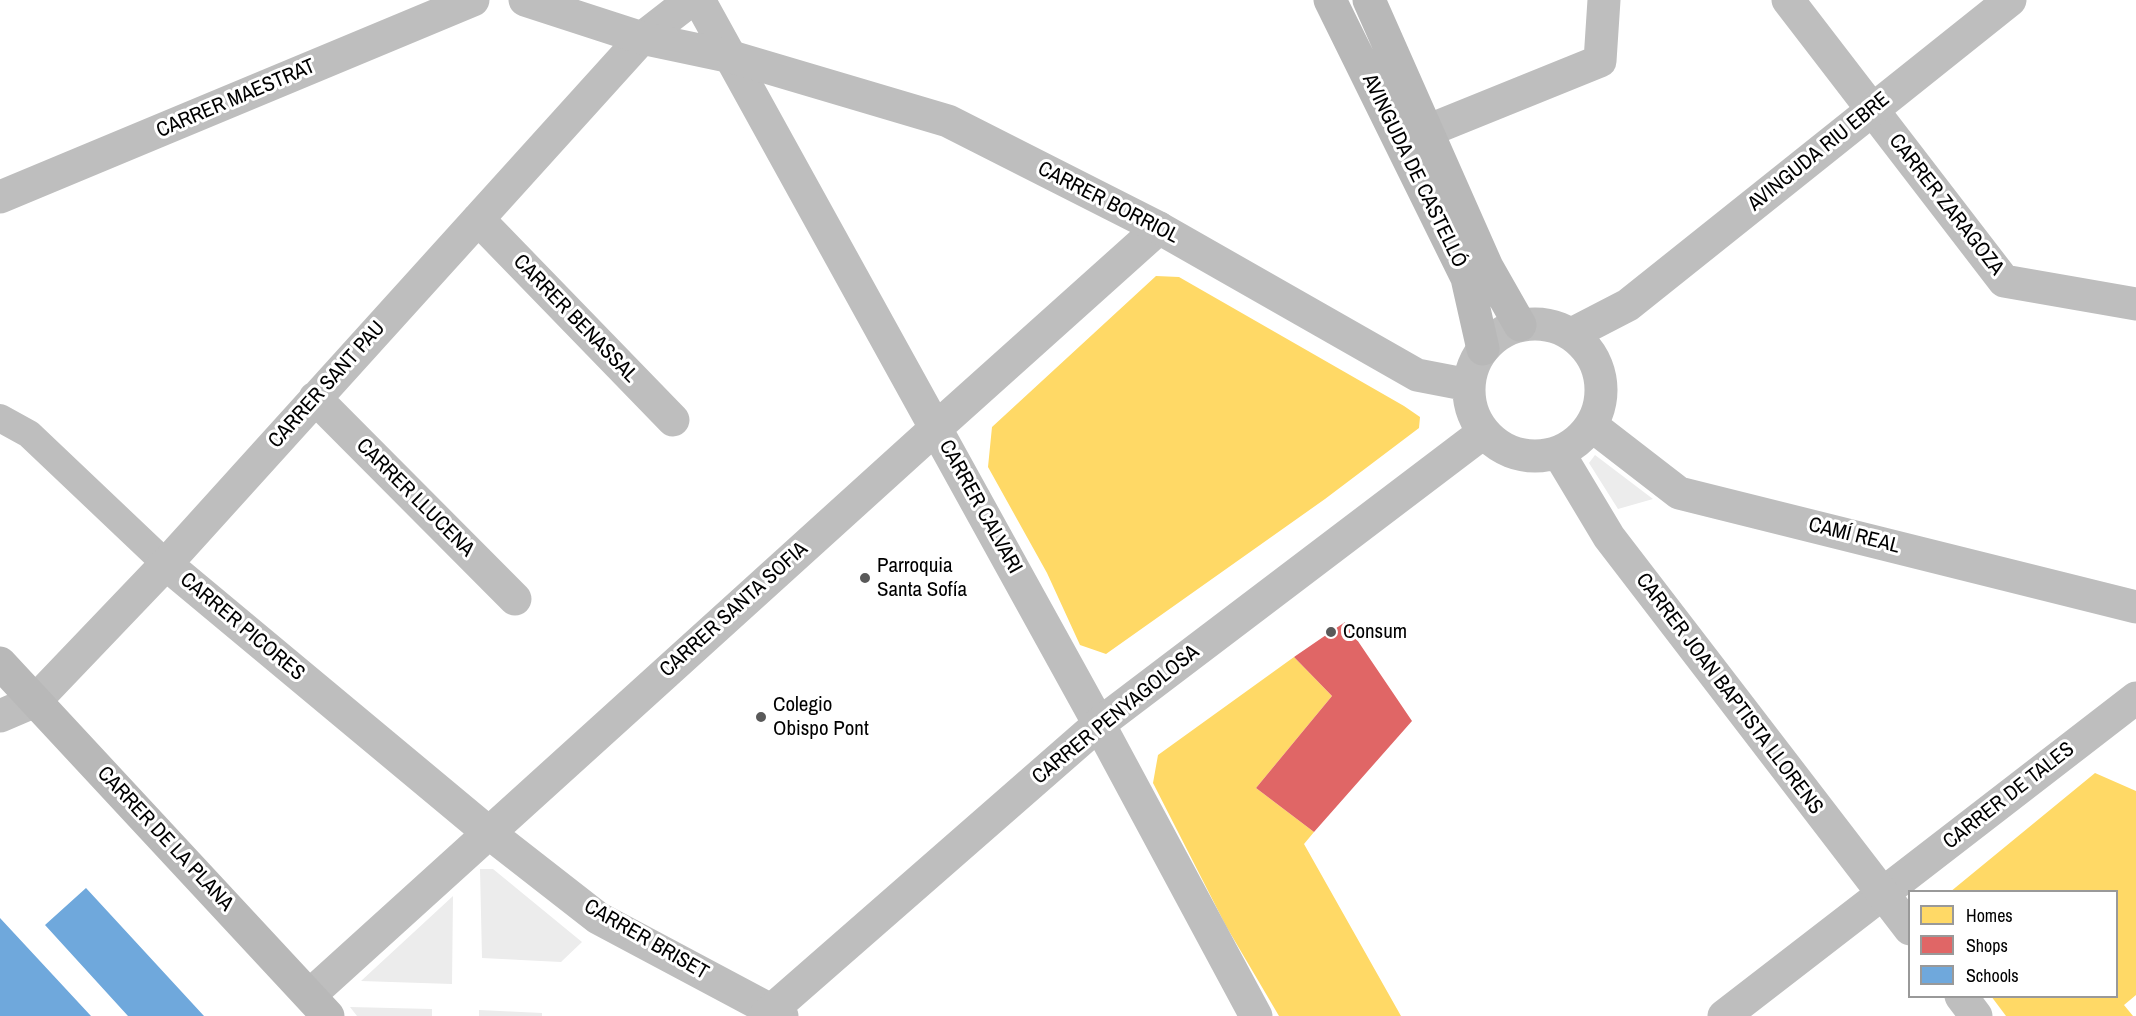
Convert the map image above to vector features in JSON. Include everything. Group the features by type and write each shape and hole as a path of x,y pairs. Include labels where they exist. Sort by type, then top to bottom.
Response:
{"main road":[{"name":"AVINGUDA DE CASTELLÓ","path":"1329,0 1467,278 1483,349"},
{"name":"AVINGUDA DE CASTELLÓ","path":"1369,0 1487,267 1520,325"},
{"name":"CARRER DE LA PLANA","path":"0,663 319,1005"}],"street":[{"name":"CARRER MAESTRAT","path":"0,197 473,0"},
{"name":"CARRER BORRIOL","path":"525,0 642,38 732,57 948,121 1159,228 1417,375 1469,385"},
{"name":"CARRER SANT PAU","path":"0,716 35,700 166,564 642,38 691,0"},
{"name":"CARRER CALVARI","path":"699,0 1099,724 1256,1016"},
{"path":"1427,131 1600,61 1604,0"},
{"name":"CARRER ZARAGOZA","path":"1788,0 2004,280 2136,304"},
{"name":"AVINGUDA RIU EBRE","path":"1572,334 1628,305 2010,0"},
{"name":"CARRER BENASSAL","path":"478,219 673,420"},
{"name":"CARRER SANTA SOFIA","path":"319,1005 489,832 1159,228"},
{"name":"AVINGUDA RIU EBRE","path":"1596,364 1628,305"},
{"path":"1538,323 1556,326 1572,334 1586,347 1596,364 1602,384 1599,406 1591,425 1577,442 1558,452 1537,456 1517,454 1499,446 1484,432 1475,418 1470,402 1469,385 1473,366 1483,349 1500,333 1520,325 1538,323"},
{"name":"CARRER LLUCENA","path":"315,398 515,598"},
{"name":"CARRER PICORES","path":"0,418 29,434 166,564 489,832"},
{"name":"CAMÍ REAL","path":"1591,425 1679,493 2136,607"},
{"name":"CARRER PENYAGOLOSA","path":"773,1014 1099,724 1484,432"},
{"name":"CARRER JOAN BAPTISTA LLORENS","path":"1558,452 1609,537 1908,926"},
{"name":"CARRER DE TALES","path":"1724,1016 2136,698"},
{"name":"CARRER BRISET","path":"489,832 598,918 773,1014"},
{"path":"1962,998 1976,1016"}],"shaded area":[{"path":"1595,455 1653,499 1618,509 1589,463"},
{"path":"480,869 493,869 582,942 561,962 482,958"},
{"path":"453,896 452,984 361,981"},
{"path":"350,1007 432,1009 432,1016 357,1016"},
{"path":"479,1010 542,1013 542,1016 479,1016"}],"building: Homes":[{"path":"1156,276 1179,277 1404,406 1420,417 1419,428 1325,499 1106,654 1080,645 1047,573 988,467 992,427"},
{"path":"1294,657 1332,696 1256,788 1314,832 1304,844 1401,1016 1279,1016 1226,926 1153,783 1158,755"},
{"path":"2095,773 2136,791 2136,995 2124,1005 2133,1016 2006,1016 1992,998 2118,998 2118,890 1952,890"}],"building: Shops":[{"path":"1345,622 1412,721 1314,832 1256,788 1332,696 1294,657"}],"building: Schools":[{"path":"86,888 204,1016 128,1016 45,925"},
{"path":"0,918 91,1016 0,1016"}],"place":[{"name":"Parroquia Santa Sofía","path":"865,578"},
{"name":"Consum","path":"1331,632"},
{"name":"Colegio Obispo Pont","path":"761,717"}]}
